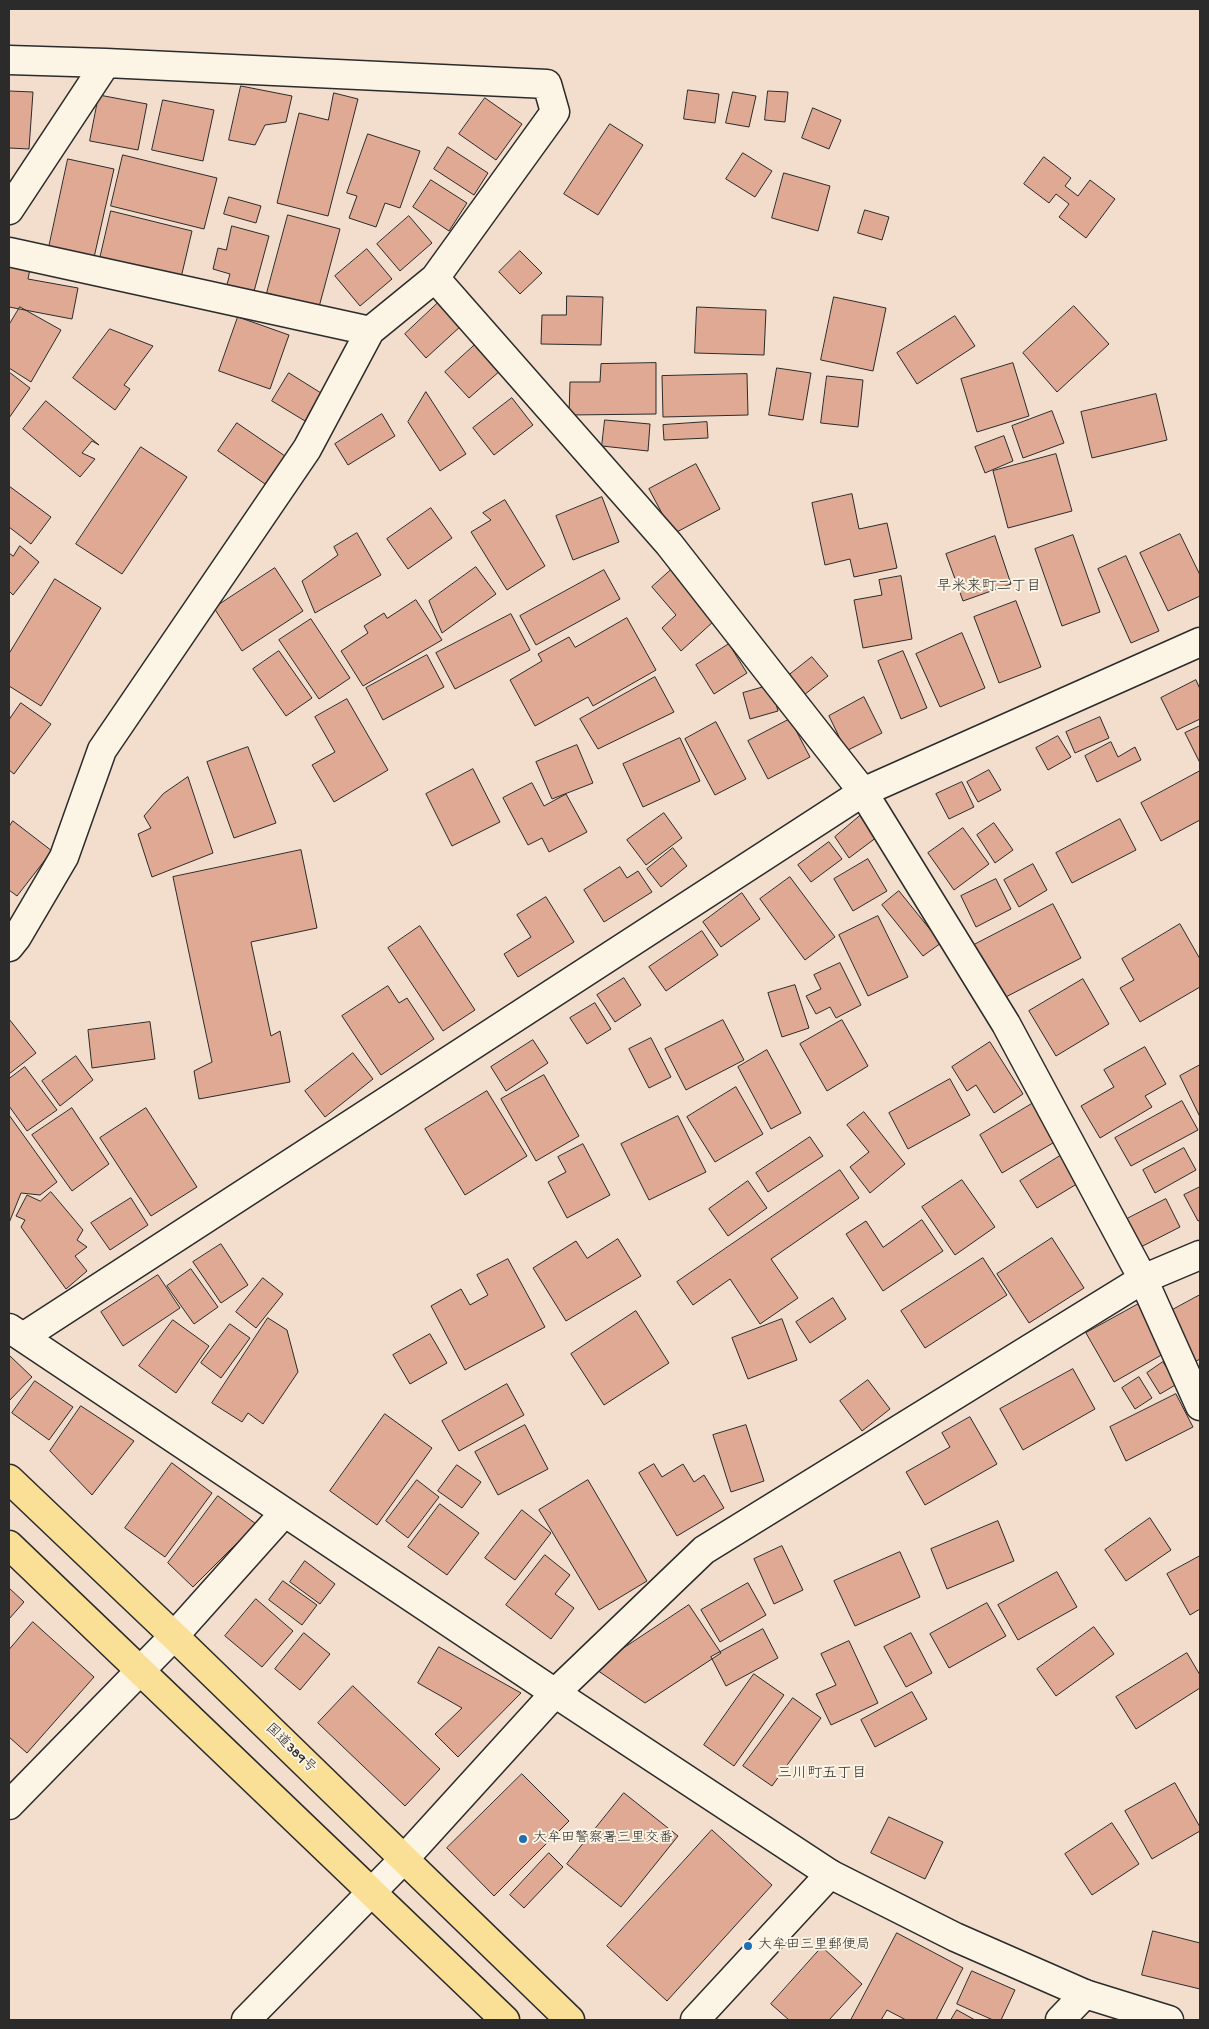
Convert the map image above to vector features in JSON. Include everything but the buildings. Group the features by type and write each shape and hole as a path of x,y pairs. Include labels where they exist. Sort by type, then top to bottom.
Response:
{"highway":[{"name":"国道389号","path":"9,1479 174,1636 570,2020"},
{"path":"9,1545 505,2020"}],"street":[{"path":"9,60 547,84 555,112 435,278 370,332 307,449 102,750 64,857 11,939"},
{"path":"9,210 106,63"},
{"path":"9,252 370,332"},
{"path":"435,278 669,544 863,792 1006,1024 1143,1279 1200,1406"},
{"path":"1169,2020 1085,1994 955,1937 830,1874 555,1694 16,1333 863,792 1200,642"},
{"path":"246,2020 404,1859 555,1694 704,1550 1143,1279 1200,1255"},
{"path":"9,1805 174,1636 284,1513"},
{"path":"695,2020 830,1874"},
{"path":"1060,2020 1085,1994"}],"place":[{"name":"大牟田警察署三里交番","path":"523,1839"},
{"name":"大牟田三里郵便局","path":"748,1946"}],"district":[{"name":"早米来町二丁目","path":"989,588"},
{"name":"三川町五丁目","path":"822,1775"}]}
